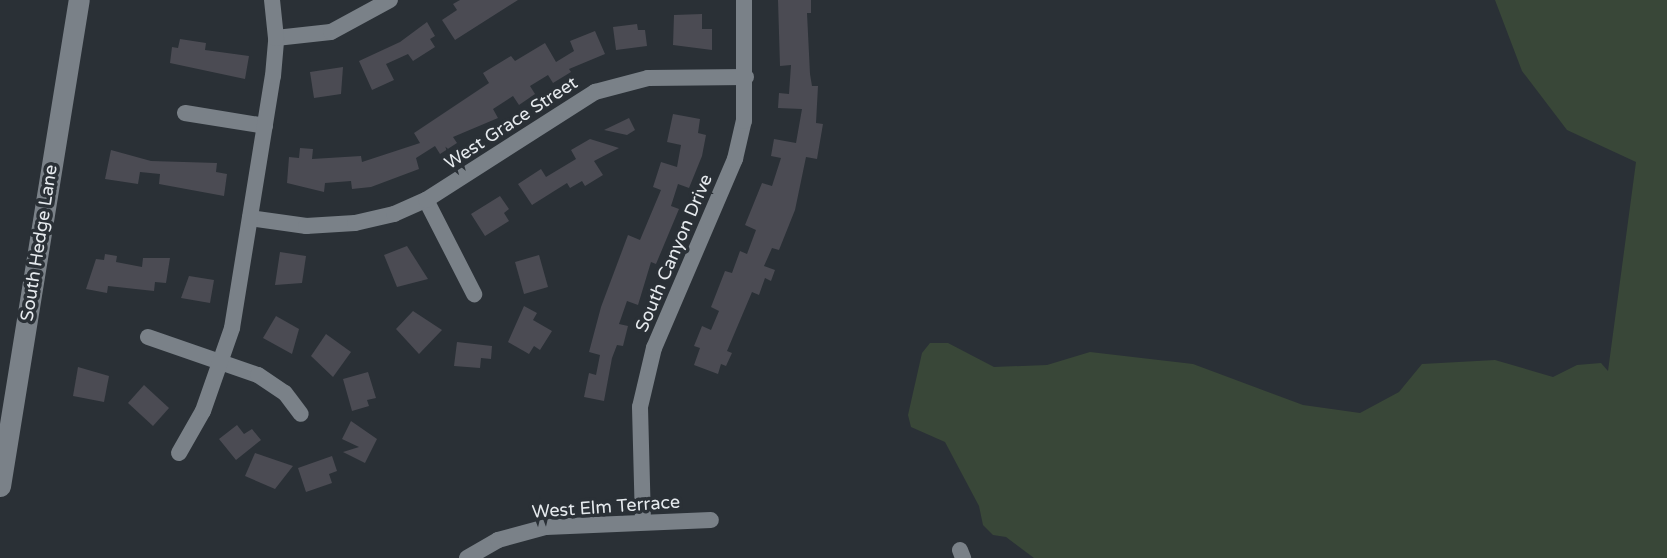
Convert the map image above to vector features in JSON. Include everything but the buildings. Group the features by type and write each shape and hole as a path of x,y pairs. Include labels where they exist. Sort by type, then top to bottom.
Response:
{"street":[{"name":"South Hedge Lane","path":"0,486 4,439 79,0"},
{"path":"179,453 224,362 265,126 276,38 272,0"},
{"path":"276,38 331,32 390,0"},
{"name":"South Canyon Drive","path":"643,522 638,437 646,374 735,159 744,121 744,0"},
{"name":"West Grace Street","path":"250,218 306,226 355,223 426,200 595,92 648,78 746,77"},
{"path":"185,113 265,126"},
{"path":"426,200 474,294"},
{"path":"148,337 258,375 285,393 301,414"},
{"name":"West Elm Terrace","path":"467,558 498,540 546,527 711,520"}],"green space":[{"path":"1495,0 1667,0 1667,558 1034,558 1006,537 993,535 983,525 979,506 945,442 911,427 908,415 922,353 930,343 948,343 994,367 1047,365 1090,352 1193,364 1303,405 1360,413 1399,392 1422,364 1495,360 1553,377 1577,365 1601,363 1608,371 1636,162 1567,130 1522,71"}]}
